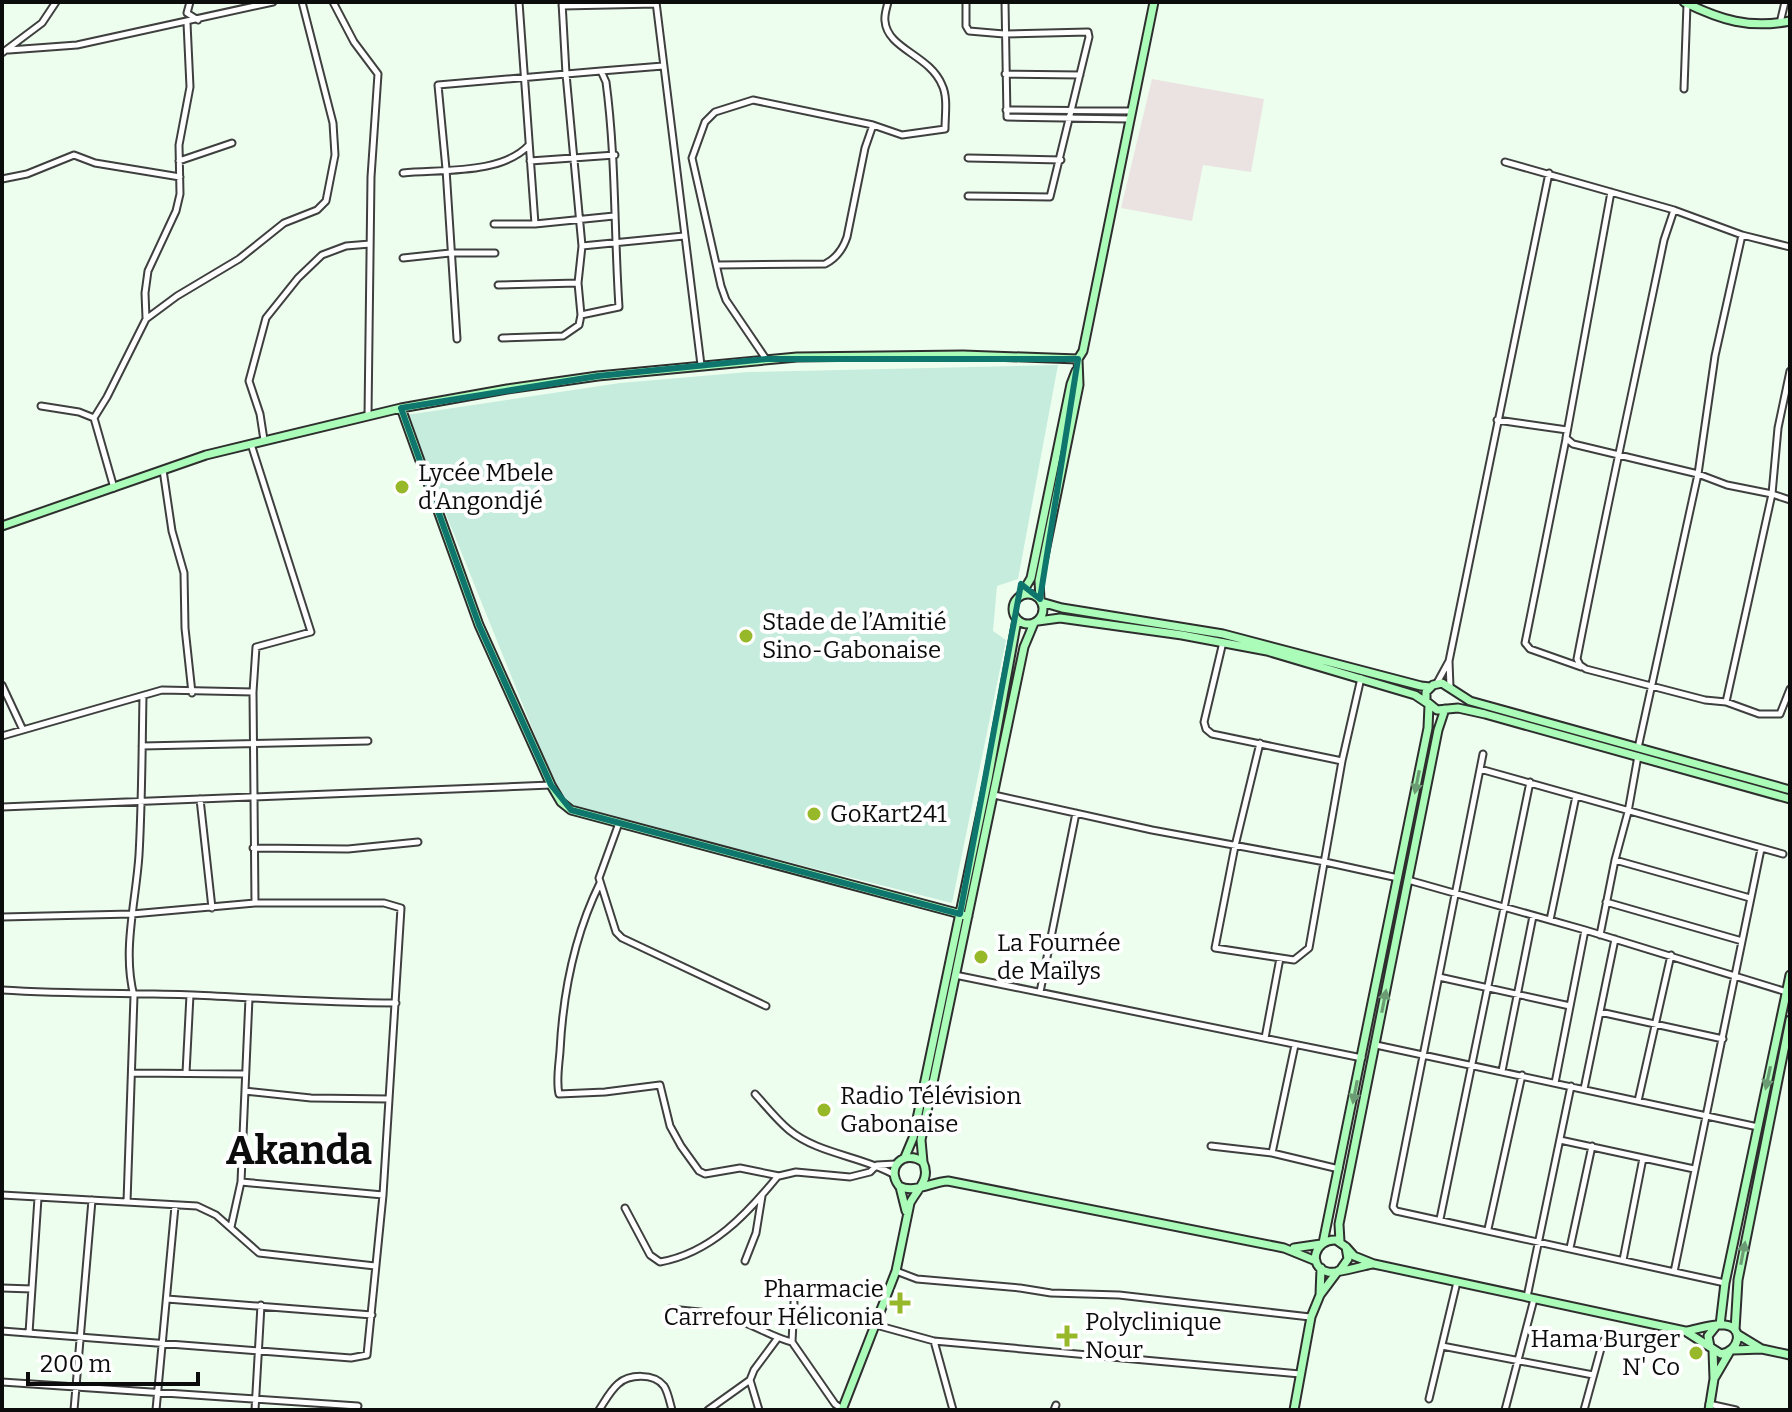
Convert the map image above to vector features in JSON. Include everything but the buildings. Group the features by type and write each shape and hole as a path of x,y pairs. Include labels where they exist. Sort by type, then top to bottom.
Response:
{"street":[{"path":"2,53 42,23 56,2"},
{"path":"190,2 187,13 199,20"},
{"path":"9,50 77,45 273,2"},
{"path":"114,488 94,418 146,319 177,296 239,259 284,223 317,210 326,201 335,155 335,137 302,2"},
{"path":"333,2 354,42 378,74 371,177 368,416"},
{"path":"519,2 535,224"},
{"path":"766,359 726,300 699,181 692,165 693,150 705,122 715,112 753,100 873,125 902,135 945,129 943,85 924,60 892,41 885,21 888,2"},
{"path":"966,2 966,26 969,31 1004,34 1088,32 1089,37 1074,110 1050,197 968,196"},
{"path":"1005,2 1007,117 1131,115"},
{"path":"600,883 584,916 571,963 561,1024 559,1094 660,1085 670,1126 699,1171 713,1174 740,1168 779,1176 796,1172 850,1177 870,1172 877,1165 896,1164 905,1157 913,1138 1024,647 1043,613 1039,581 1079,385 1078,359 1083,351 1154,2"},
{"path":"1780,23 1785,2"},
{"path":"502,338 563,336 579,325 581,315 578,283 582,246 562,4 656,3 701,365"},
{"path":"1684,89 1685,3 1706,14 1743,23 1770,26 1790,21"},
{"path":"146,319 148,271 178,204 180,133 190,87 187,23"},
{"path":"457,339 438,85 663,66"},
{"path":"581,315 619,307 614,216 615,155 606,82 601,71"},
{"path":"1005,74 1080,75"},
{"path":"1006,110 1074,110 1131,115"},
{"path":"718,265 825,264 833,260 847,237 865,148 873,125"},
{"path":"179,161 232,143"},
{"path":"403,173 490,166 519,155 529,145"},
{"path":"2,179 27,174 74,155 95,163 180,177"},
{"path":"530,161 615,155"},
{"path":"968,158 1061,160"},
{"path":"1505,162 1790,247"},
{"path":"1294,1410 1311,1317 1320,1295 1348,1259 1339,1224 1438,730 1453,700 1449,661 1549,173"},
{"path":"1611,192 1525,643 1530,649 1586,669 1705,700 1726,702 1759,714 1780,714 1790,689"},
{"path":"1586,669 1577,659 1664,240 1674,210"},
{"path":"494,224 535,224 614,216"},
{"path":"1600,935 1698,474 1715,356 1742,235"},
{"path":"582,246 684,236"},
{"path":"264,440 260,414 249,381 266,318 298,278 322,255 346,246 370,244"},
{"path":"403,258 450,253 495,253"},
{"path":"498,285 578,283"},
{"path":"2,526 206,455 251,443 401,408 567,380 766,359 897,355 1078,359"},
{"path":"794,1302 792,1342 835,1404 842,1409 896,1271 910,1203 927,1176 921,1140 955,975 1015,644 1017,620 1013,607 1031,578 1071,384 1077,369"},
{"path":"1726,702 1772,494 1778,428 1790,371"},
{"path":"41,406 79,412 94,418"},
{"path":"401,408 479,625 561,802 571,810 964,915"},
{"path":"1497,420 1567,430"},
{"path":"1566,438 1573,444 1790,500"},
{"path":"251,443 311,632 256,647 253,692 255,903"},
{"path":"163,470 172,531 184,573 185,628 192,693"},
{"path":"1021,595 1031,594 1062,608 1223,634 1421,686 1451,689 1470,701 1790,799"},
{"path":"1017,620 1025,624 1060,618 1223,642 1415,695 1437,710 1485,714 1790,790"},
{"path":"1223,642 1204,722 1206,729 1212,734 1342,761"},
{"path":"1320,1295 1316,1251 1322,1243 1339,1169 1428,728 1426,692 1449,661"},
{"path":"1260,743 1215,948 1294,960 1309,948 1342,761 1361,678"},
{"path":"2,685 23,730"},
{"path":"2,736 162,690 253,692"},
{"path":"127,1202 133,1073 134,996 130,979 132,914 139,857 143,696"},
{"path":"142,746 368,741"},
{"path":"1483,754 1393,1207 1396,1211 1725,1283"},
{"path":"1480,769 1783,854"},
{"path":"1440,1219 1530,782"},
{"path":"2,807 551,785"},
{"path":"993,795 1398,878"},
{"path":"1550,920 1576,796"},
{"path":"200,799 212,908"},
{"path":"1040,992 1076,812"},
{"path":"619,823 599,878 616,932 622,938 766,1006"},
{"path":"253,848 348,849 418,842"},
{"path":"1674,1272 1761,849"},
{"path":"1615,860 1750,898"},
{"path":"1408,880 1671,955 1788,992"},
{"path":"1606,902 1742,941"},
{"path":"2,917 132,914 255,903 384,903 401,908 383,1195 367,1355 351,1358 2,1331"},
{"path":"1502,1071 1533,916"},
{"path":"1555,1083 1585,930"},
{"path":"1584,1089 1615,939"},
{"path":"1638,1101 1671,955"},
{"path":"1265,1038 1280,958"},
{"path":"955,975 1362,1058"},
{"path":"1736,1410 1709,1407 1714,1379 1708,1336 1718,1325 1790,975"},
{"path":"1439,977 1570,1006"},
{"path":"2,990 134,996 190,995 317,1003 396,1003"},
{"path":"186,1073 190,995"},
{"path":"231,1227 241,1182 249,998"},
{"path":"1600,1012 1723,1039"},
{"path":"1714,1379 1737,1343 1738,1280 1790,1020"},
{"path":"1272,1153 1295,1045"},
{"path":"1376,1045 1758,1127"},
{"path":"133,1073 245,1074"},
{"path":"1488,1229 1522,1075"},
{"path":"1505,1410 1518,1361 1571,1086"},
{"path":"245,1091 311,1098 389,1099"},
{"path":"755,1094 791,1132 821,1147 877,1165 893,1174 900,1187 908,1222"},
{"path":"1560,1140 1694,1169"},
{"path":"1211,1146 1272,1153 1339,1169"},
{"path":"1570,1248 1592,1146"},
{"path":"905,1157 916,1157 948,1181"},
{"path":"1623,1260 1643,1158"},
{"path":"893,1174 896,1164"},
{"path":"625,1208 650,1255 660,1262 683,1257 724,1233 779,1176"},
{"path":"900,1187 908,1190 948,1181 1284,1248 1329,1272 1374,1264"},
{"path":"241,1182 383,1195"},
{"path":"2,1195 197,1206 216,1215 259,1253 375,1266"},
{"path":"745,1261 756,1233 762,1196"},
{"path":"29,1333 38,1198"},
{"path":"74,1410 92,1200"},
{"path":"156,1410 175,1206"},
{"path":"1284,1248 1332,1240 1343,1245 1354,1256 1374,1264 1530,1299 1685,1331 1728,1325 1762,1349"},
{"path":"896,1271 917,1279 1051,1293 1119,1295 1311,1317"},
{"path":"1429,1399 1457,1282"},
{"path":"2,1288 32,1289"},
{"path":"167,1299 372,1315"},
{"path":"255,1410 261,1305"},
{"path":"670,1309 699,1311 738,1320 777,1339 792,1342"},
{"path":"876,1325 934,1341 1300,1374"},
{"path":"1685,1331 1721,1354 1762,1349 1790,1355"},
{"path":"708,1410 750,1380 777,1339"},
{"path":"934,1341 953,1410"},
{"path":"1584,1410 1603,1341"},
{"path":"1442,1346 1593,1375"},
{"path":"599,1410 615,1386 624,1379 648,1377 665,1387 672,1410"},
{"path":"750,1380 759,1410"},
{"path":"2,1382 358,1406"}],"highlighted area":[{"path":"766,359 1078,359 1040,599 1021,584 960,914 571,810 551,785 479,625 401,408 598,376"}],"shaded area":[{"path":"1152,79 1264,99 1251,172 1203,165 1192,221 1121,208"}],"green space":[{"name":"Stade de l’Amitié Sino-Gabonaise","path":"1058,365 1018,579 997,586 993,631 1006,640 952,903 577,809 564,799 556,787 406,415 620,383 748,372"}],"place":[{"name":"Lycée Mbele d'Angondjé","path":"402,487"},
{"name":"Stade de l’Amitié Sino-Gabonaise","path":"746,636"},
{"name":"GoKart241","path":"814,814"},
{"name":"La Fournée de Maïlys","path":"981,957"},
{"name":"Radio Télévision Gabonaise","path":"824,1110"},
{"name":"Pharmacie Carrefour Héliconia","path":"900,1303"},
{"name":"Polyclinique Nour","path":"1067,1336"},
{"name":"Hama Burger N' Co","path":"1696,1353"}],"district":[{"name":"Akanda","path":"299,1150"}]}
